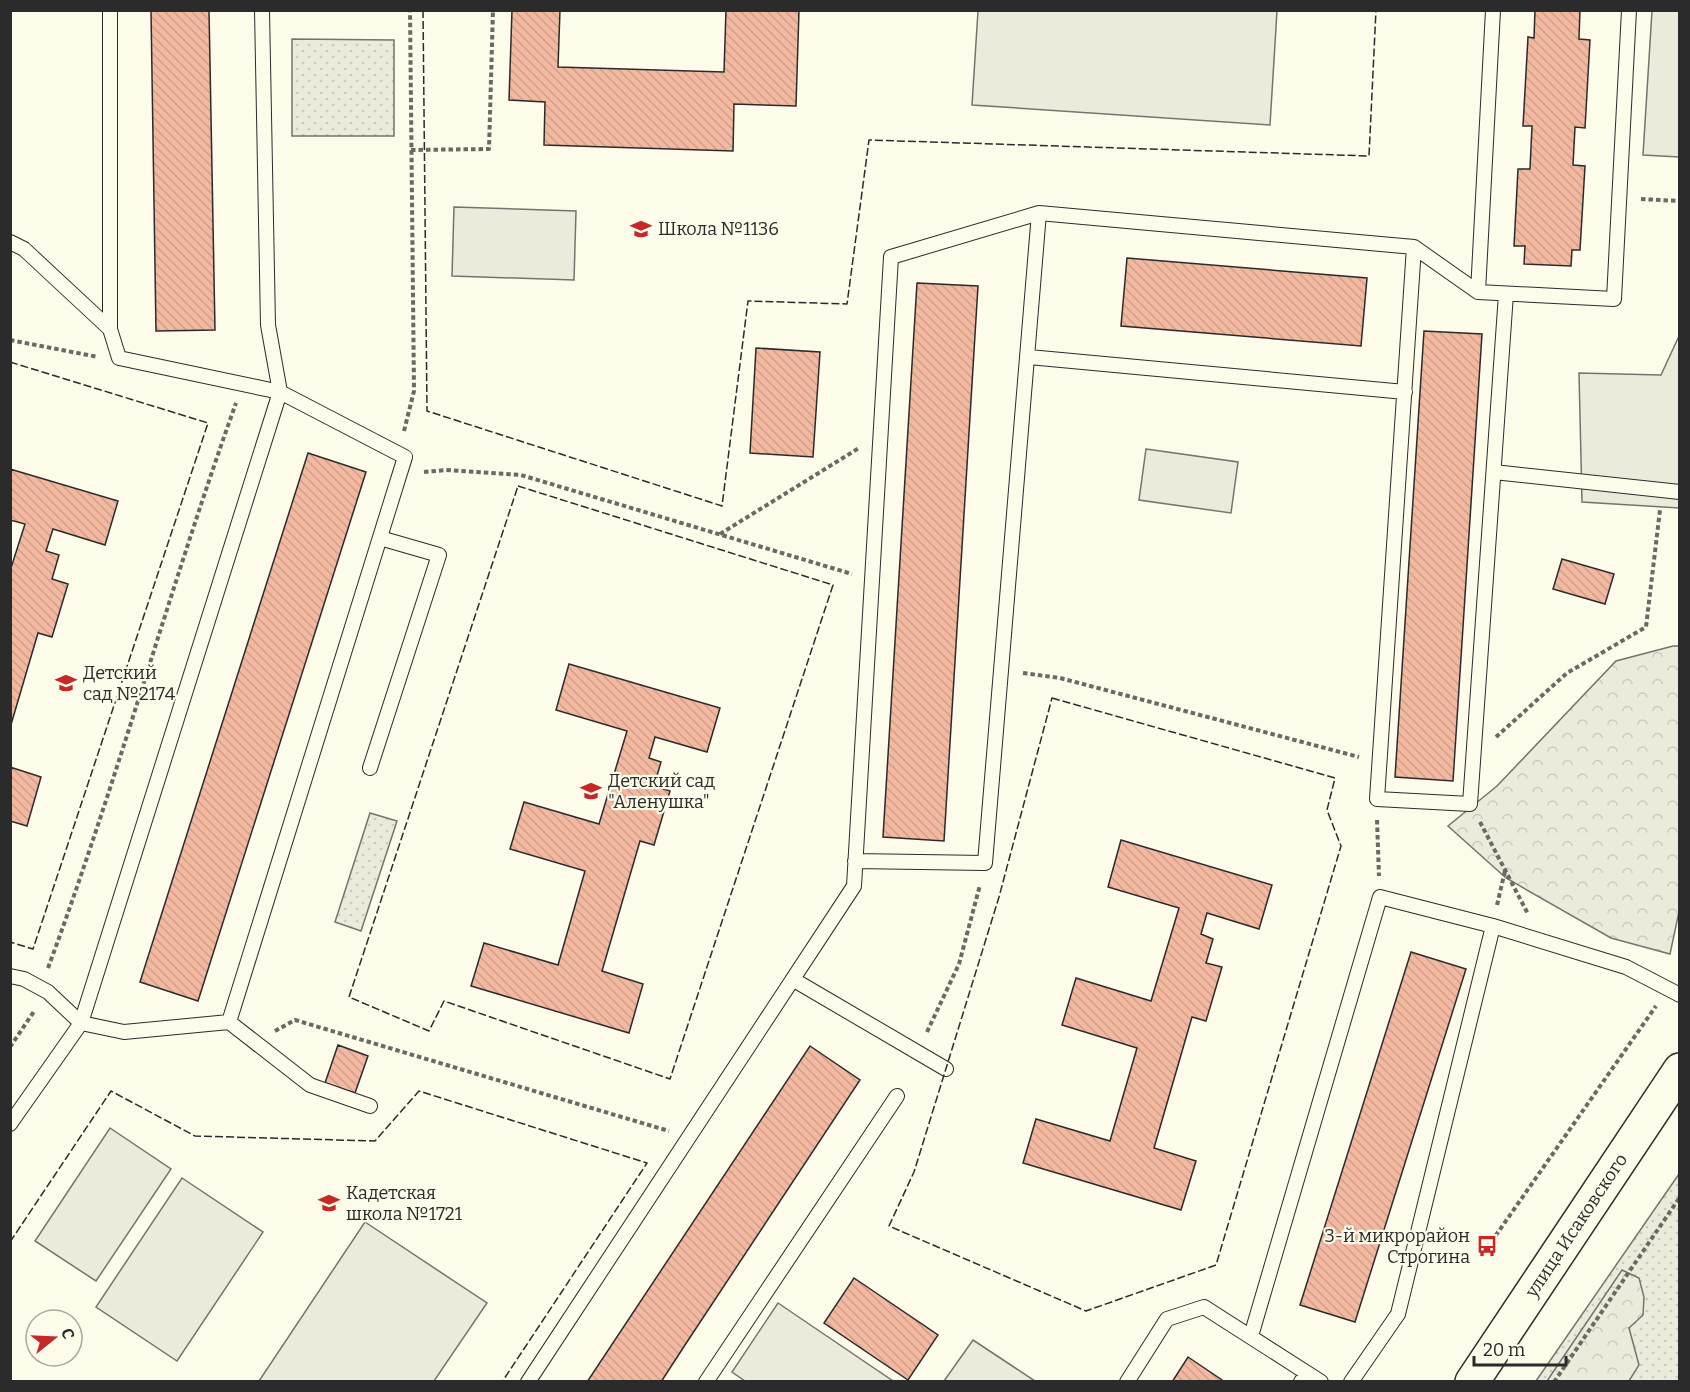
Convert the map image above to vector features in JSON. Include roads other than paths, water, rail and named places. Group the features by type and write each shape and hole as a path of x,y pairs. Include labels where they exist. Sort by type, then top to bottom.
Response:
{"street":[{"name":"улица Исаковского","path":"1472,1382 1680,1070"}],"lane":[{"path":"110,10 110,329 119,358 280,392 405,457 229,1022"},
{"path":"10,1124 81,1023 280,392 268,325 262,10"},
{"path":"1478,292 1493,10"},
{"path":"528,1382 854,886 891,257 1039,213 1414,248 1478,292 1614,299 1629,10"},
{"path":"855,861 985,863 1029,357 1039,213"},
{"path":"10,242 24,249 110,329"},
{"path":"1414,248 1377,799 1470,804 1506,294"},
{"path":"1029,357 1405,392"},
{"path":"1494,472 1680,492"},
{"path":"370,768 439,555 380,538"},
{"path":"1251,1336 1380,897 1493,926 1626,967 1674,992"},
{"path":"1351,1382 1398,1314 1493,926"},
{"path":"10,976 24,979 48,992 81,1023 124,1032 229,1022 253,1044 310,1085 370,1106"},
{"path":"794,980 946,1069"},
{"path":"706,1382 897,1096"},
{"path":"1126,1382 1167,1319 1204,1307 1251,1336 1304,1377 1321,1382"}],"place":[{"name":"Школа №1136","path":"641,229"},
{"name":"Детский сад №2174","path":"66,683"},
{"name":"Детский сад \"Аленушка\"","path":"591,791"},
{"name":"Кадетская школа №1721","path":"329,1203"},
{"name":"3-й микрорайон Строгина","path":"1487,1246"}]}
